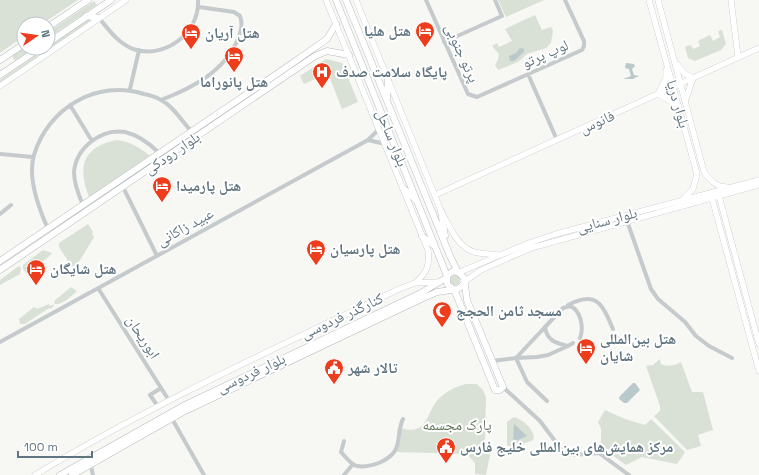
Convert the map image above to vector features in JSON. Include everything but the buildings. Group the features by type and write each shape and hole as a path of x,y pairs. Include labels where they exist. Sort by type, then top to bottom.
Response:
{"main road":[{"path":"56,22 88,0"},
{"path":"56,37 110,0"},
{"name":"بلوار ساحل","path":"336,0 418,201 447,277"},
{"name":"بلوار ساحل","path":"346,0 446,246 459,272"},
{"path":"86,16 99,18"},
{"name":"بلوار رودکی","path":"0,261 324,41 330,36 336,24"},
{"path":"324,41 329,46 327,51 349,55"},
{"path":"12,67 2,58 16,49"},
{"name":"بلوار رودکی","path":"0,270 315,56 327,51"},
{"path":"0,75 28,56"},
{"path":"387,100 388,80"},
{"path":"404,189 418,201"},
{"path":"441,211 446,246"},
{"path":"422,236 435,247"},
{"path":"453,271 459,272 463,275 464,283 468,300 503,387 500,390 495,390 453,289 447,284 447,277 453,271"},
{"name":"بلوار فردوسی","path":"60,475 90,461 170,416 440,282 447,277"},
{"path":"453,289 460,288 464,283"},
{"name":"بلوار فردوسی","path":"170,416 421,299 437,292 453,289"},
{"name":"بلوار فردوسی","path":"72,475 90,461"}],"street":[{"path":"0,86 126,0"},
{"path":"99,18 117,39 127,46 139,50 161,50 181,39 194,22 199,7 198,0"},
{"path":"326,0 428,250 430,261 423,277 415,283"},
{"path":"356,0 441,211 458,240 469,250 500,255"},
{"name":"پرتو جنوبی","path":"426,0 468,94"},
{"path":"444,42 502,16 495,0"},
{"name":"لوپ پرتو","path":"468,94 477,97 584,48 584,41 565,0"},
{"name":"بلوار دریا","path":"648,0 697,174 693,189 686,197 679,201"},
{"name":"بلوار دریا","path":"658,0 704,172 710,180 718,186 732,187"},
{"path":"731,0 738,57"},
{"path":"162,100 185,90 204,79 229,56 238,38 243,23 240,16 234,12 199,7"},
{"name":"فانوس","path":"435,195 759,48"},
{"path":"130,89 139,50"},
{"path":"676,63 684,73 693,78 685,101"},
{"path":"667,65 666,78 658,94 679,106"},
{"path":"528,74 557,140"},
{"path":"48,229 36,201 34,157 44,132 70,105 87,95 98,92 130,89 162,100 191,131"},
{"path":"70,105 92,141"},
{"name":"عبید زاکانی","path":"0,342 368,140 379,129"},
{"path":"83,205 74,173 80,155 92,141 107,134 125,132 147,143 159,154"},
{"path":"368,140 385,144"},
{"path":"0,154 34,157"},
{"name":"بلوار سنایی","path":"459,272 556,234 759,180"},
{"name":"بلوار سنایی","path":"464,283 488,267 531,248 759,185"},
{"path":"122,187 157,256"},
{"path":"719,196 759,344"},
{"path":"712,198 759,371"},
{"path":"0,214 11,205"},
{"path":"627,221 651,289 658,299 685,322 696,336 709,346 732,358"},
{"path":"723,241 730,239"},
{"name":"کنارگذر فردوسی","path":"35,475 157,405 399,289 415,283 440,282"},
{"name":"ابوریحان","path":"98,288 162,388 168,400"},
{"path":"516,358 563,308 584,299 596,300 602,305 613,329"},
{"path":"563,308 570,306 577,312 582,323 580,338"},
{"path":"742,311 749,309"},
{"path":"545,327 548,338 559,344 568,346"},
{"path":"492,362 548,355 573,343"},
{"path":"516,358 527,382 547,401"},
{"path":"503,387 540,421 564,453 573,455 599,453 629,475"},
{"path":"157,405 150,395 162,388"},
{"path":"170,416 204,475"},
{"path":"344,441 341,452 353,464 358,466 375,464 390,456 398,443 399,427 403,419"},
{"path":"90,461 93,475"},
{"path":"344,475 353,464"}],"green space":[{"path":"0,0 78,0 54,16 16,16 16,42 0,53"},
{"path":"498,0 544,0 506,17"},
{"path":"94,1 97,5 56,33 56,27"},
{"path":"535,15 542,30 551,27 553,31 551,43 546,48 527,54 518,62 498,70 495,65 499,54 492,46 497,43 499,47 512,41 505,29"},
{"path":"89,19 92,20 56,44 56,41"},
{"path":"722,30 726,44 721,50 695,61 688,58 685,47 691,45 693,49 700,46 698,41 710,35 713,41 720,37 718,31"},
{"path":"16,53 16,56 22,56 16,60 13,59 13,55"},
{"path":"35,56 36,56 0,82 0,80"},
{"path":"326,59 342,63 358,102 342,109 328,73 304,84 300,76"},
{"path":"117,140 135,145 150,156 89,197 84,177 85,160 89,153 96,148 105,143"},
{"path":"88,224 94,237 74,270 59,247 59,243"},
{"path":"43,250 52,253 50,256 28,270 29,273 27,274 23,269 23,265"},
{"path":"19,266 21,268 20,274 0,285 0,280"},
{"path":"453,275 457,275 459,276 459,284 453,285 450,282 450,278"},
{"path":"71,287 77,291 64,302 55,304 54,301"},
{"path":"49,304 50,306 54,304 53,307 50,309 49,308 25,324 20,324 19,319 34,307 37,309"},
{"path":"660,359 661,364 666,366 681,362 692,392 703,392 713,430 698,435 701,446 687,450 654,416 660,411 660,406 646,366 653,365"},
{"name":"پارک مجسمه","path":"466,384 477,384 483,390 486,397 485,440 490,455 486,475 475,474 475,463 467,454 397,452 400,442 401,428 409,430 420,427 442,395 450,390"},
{"path":"605,410 625,419 645,425 651,419 685,452 677,464 642,457 626,465 601,447 601,429 598,422"},
{"path":"514,417 521,420 531,429 534,437 533,440 513,448 507,445 507,422"}],"shaded area":[{"path":"520,48 524,49 524,52 514,61 510,61 509,56 516,53"},
{"path":"626,63 634,64 635,66 632,69 634,75 639,76 633,79 623,79 631,76 629,69 625,68"},
{"path":"633,383 635,383 640,390 627,403 624,403 619,399 620,396"},
{"path":"514,424 527,436 513,442"}],"place":[{"name":"هتل هلیا","path":"425,48"},
{"name":"هتل آریان","path":"191,50"},
{"name":"هتل پانوراما","path":"234,73"},
{"name":"پایگاه سلامت صدف","path":"322,89"},
{"name":"هتل پارمیدا","path":"162,203"},
{"name":"هتل پارسیان","path":"316,266"},
{"name":"هتل شایگان","path":"36,286"},
{"name":"مسجد ثامن الحجج","path":"442,328"},
{"name":"هتل بین‌المللی شایان","path":"586,365"},
{"name":"تالار شهر","path":"334,385"},
{"name":"مرکز همایش‌های بین‌المللی خلیج فارس","path":"446,464"}]}
